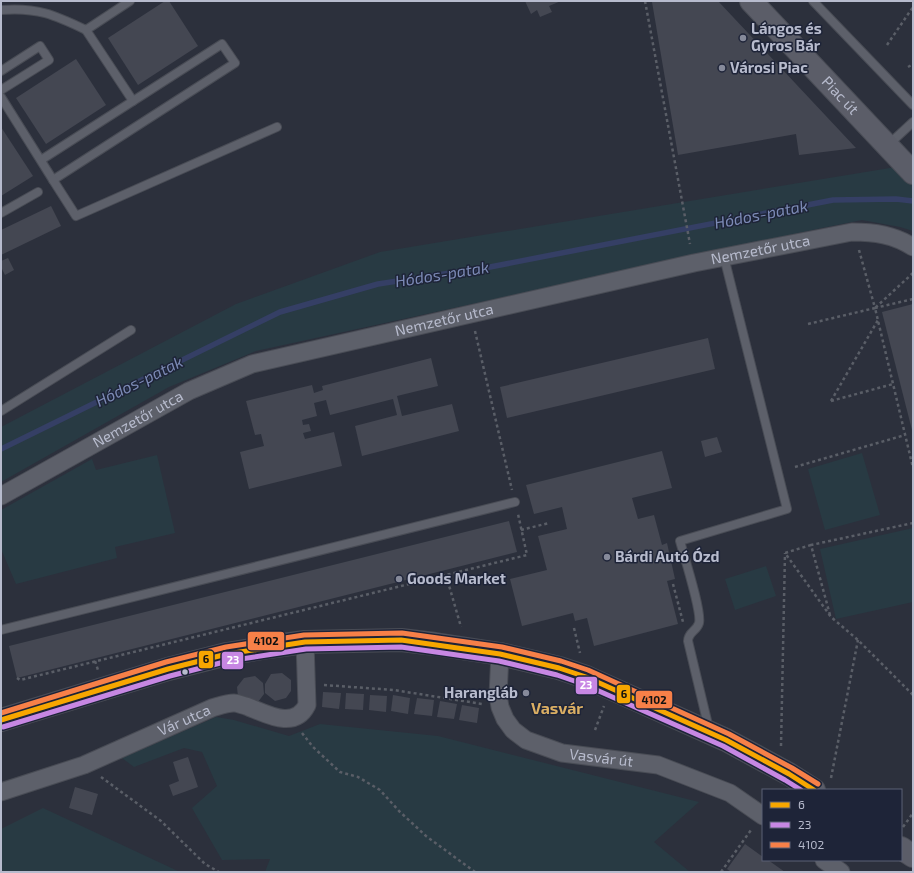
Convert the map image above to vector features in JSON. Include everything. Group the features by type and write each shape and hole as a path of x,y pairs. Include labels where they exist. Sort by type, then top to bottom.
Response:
{"street":[{"name":"Piac út","path":"751,1 913,173"},
{"name":"Nemzetőr utca","path":"1,496 189,391 252,364 724,257 852,232 884,234 903,241 913,247"},
{"path":"1,720 182,665 234,653 305,642 401,640 500,654 552,666 586,677 710,732 789,774 822,784"},
{"path":"299,716 304,712 307,705 305,642"},
{"name":"Vasvár út","path":"500,654 498,696 500,707 505,719 513,730 526,740 562,753 658,765 730,793 762,815"},
{"name":"Vár utca","path":"1,792 84,765 212,708 234,702 271,716 290,719 299,716"},
{"path":"902,838 913,856"},
{"path":"825,861 841,872"}],"lane":[{"path":"86,30 130,1"},
{"path":"813,1 913,105"},
{"path":"1,10 17,8 40,11 86,30 133,101"},
{"path":"41,160 222,44 235,63 53,180"},
{"path":"1,72 40,46 49,60 1,90"},
{"path":"1,98 76,216 278,127"},
{"path":"886,146 913,122"},
{"path":"1,212 38,192"},
{"path":"710,732 688,641 689,634 700,623 699,612 680,541 787,509 724,257"},
{"path":"1,411 131,330"},
{"path":"1,630 515,502"}],"path":[{"path":"645,1 690,244"},
{"path":"887,44 913,7"},
{"path":"908,67 913,64"},
{"path":"859,249 878,320 913,468"},
{"path":"875,308 913,273"},
{"path":"808,324 913,299"},
{"path":"878,320 831,401 893,384"},
{"path":"17,678 20,680 527,555 474,329"},
{"path":"795,467 905,435"},
{"path":"521,530 549,523"},
{"path":"785,552 913,523"},
{"path":"811,545 830,617"},
{"path":"785,552 830,617 858,640 913,695"},
{"path":"780,749 785,552"},
{"path":"446,575 463,632"},
{"path":"673,584 679,605"},
{"path":"574,628 581,658"},
{"path":"822,784 858,640"},
{"path":"95,661 98,670"},
{"path":"307,684 394,690 500,707"},
{"path":"595,730 606,702"},
{"path":"299,716 299,729 313,747 340,772 358,777 380,790 426,836 475,872"},
{"path":"84,765 160,821 205,864 219,872"},
{"path":"902,838 913,813"},
{"path":"721,872 744,840"}],"shaded area":[{"path":"913,165 913,231 862,220 256,351 169,387 1,482 1,427 236,304 380,252"},
{"path":"862,453 880,515 825,530 808,469"},
{"path":"157,455 175,533 115,547 117,558 16,584 1,549 1,510 92,459 96,470"},
{"path":"913,528 913,602 836,619 820,549"},
{"path":"766,566 776,596 735,610 725,579"},
{"path":"216,717 234,720 289,736 320,724 438,736 699,802 654,842 690,872 265,872 270,859 222,860 192,808 217,786 202,752 184,748 134,767 122,758"},
{"path":"43,808 180,872 1,872 1,829"}],"building":[{"path":"165,1 169,1 198,46 138,85 108,38"},
{"path":"525,1 561,1 549,6 552,12 540,17 537,10 531,14"},
{"name":"Városi Piac","path":"718,1 856,148 799,155 796,134 678,155 652,2"},
{"path":"76,59 106,105 46,144 16,98"},
{"path":"1,127 33,176 1,196"},
{"path":"51,206 61,226 1,255 1,230"},
{"path":"8,258 14,270 5,275 1,267 1,261"},
{"path":"913,304 913,430 912,430 882,312"},
{"path":"708,338 715,369 507,418 500,387"},
{"path":"431,358 438,386 397,396 402,416 452,404 459,431 362,456 355,426 397,415 393,399 330,415 326,400 314,403 317,416 302,420 303,425 309,424 311,431 303,433 305,439 334,432 342,466 249,489 240,452 264,446 261,434 255,435 246,401 312,385 314,393 323,390 322,386"},
{"path":"717,437 722,452 705,457 701,441"},
{"name":"Bárdi Autó Ózd","path":"662,451 672,488 632,498 638,519 654,515 662,545 667,543 675,579 667,581 678,624 594,646 587,618 575,621 573,613 522,626 510,579 547,570 538,536 567,529 562,507 534,514 526,485"},
{"path":"509,521 517,552 17,678 9,646"},
{"path":"282,673 291,680 291,691 286,698 275,701 265,693 265,684 271,674"},
{"path":"255,676 263,683 264,694 258,702 248,704 238,697 237,687 244,678"},
{"path":"323,692 341,693 339,709 322,707"},
{"path":"346,693 364,694 363,710 345,709"},
{"path":"370,695 387,696 386,712 369,710"},
{"path":"393,695 410,698 408,714 391,711"},
{"path":"417,698 434,700 432,716 414,714"},
{"path":"440,701 457,704 454,719 437,717"},
{"path":"462,705 479,708 477,723 459,720"},
{"path":"188,757 198,787 173,796 169,785 179,781 173,762"},
{"path":"75,787 98,794 92,815 69,808"},
{"path":"745,844 762,856 762,861 769,861 785,872 731,872 727,869"}],"waterway":[{"name":"Hódos-patak","path":"1,449 280,312 378,284 490,267 833,200 896,199 913,201"}],"transit line":[{"name":"4102","path":"1,713 166,662 226,647 304,635 402,633 502,647 561,661 588,670 729,734 792,768 818,784"},
{"name":"6","path":"1,720 168,669 227,654 305,642 401,640 500,654 559,668 586,677 726,740 789,774 812,789"},
{"name":"23","path":"3,727 170,676 228,661 306,649 401,647 499,661 557,675 583,684 723,746 799,789"}],"place":[{"name":"Lángos és Gyros Bár","path":"743,38"},
{"name":"Városi Piac","path":"722,68"},
{"name":"Bárdi Autó Ózd","path":"607,557"},
{"name":"Goods Market","path":"399,579"},
{"name":"Harangláb","path":"526,693"}],"district":[{"name":"Vasvár","path":"557,708"}]}
